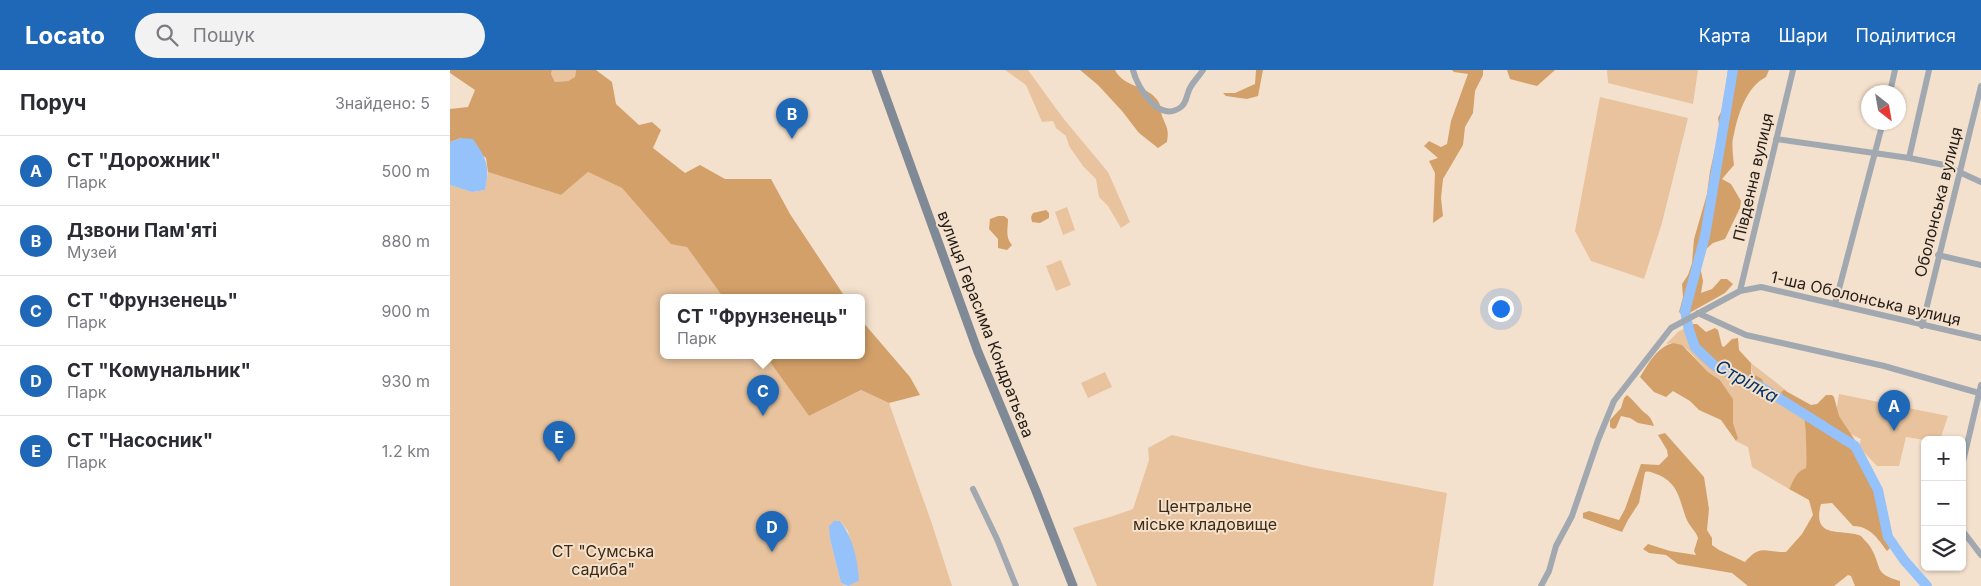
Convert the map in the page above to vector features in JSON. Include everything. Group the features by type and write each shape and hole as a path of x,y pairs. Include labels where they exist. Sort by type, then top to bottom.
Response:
{"main road":[{"name":"вулиця Герасима Кондратьєва","path":"876,70 978,352 1073,586"}],"street":[{"path":"1133,70 1135,81 1151,103 1171,111 1176,110 1185,102 1190,87 1203,70"},
{"name":"Південна вулиця","path":"1740,291 1792,70"},
{"path":"1892,85 1895,70"},
{"path":"1910,158 1930,70"},
{"name":"Оболонська вулиця","path":"1922,326 1981,86"},
{"path":"1835,304 1881,130"},
{"path":"1776,139 1910,158 1944,165 1981,182"},
{"path":"1938,255 1981,265"},
{"name":"1-ша Оболонська вулиця","path":"1541,586 1549,571 1556,546 1572,516 1598,440 1614,401 1663,336 1678,323 1740,291 1761,287 1922,326 1981,338"},
{"path":"1695,315 1746,335 1884,366 1979,393"},
{"path":"1966,453 1978,413 1981,385"},
{"path":"973,489 998,539 1016,586"},
{"path":"1966,535 1981,556"}],"green space":[{"path":"552,70 576,70 575,77 568,81 555,82 551,74"},
{"path":"1005,70 1028,70 1063,118 1108,172 1130,222 1121,228 1108,206 1099,197 1096,179 1083,166 1069,146 1066,136 1056,128 1053,121 1042,122 1026,85"},
{"path":"1607,70 1698,70 1693,104 1608,83"},
{"path":"1600,97 1688,118 1662,223 1644,279 1591,261 1575,231"},
{"name":"СТ \"Сумська садиба\"","path":"488,172 561,195 588,172 622,188 671,243 687,246 721,294 660,294 660,359 768,359 809,416 861,390 889,403 952,586 848,586 859,581 848,531 840,521 834,521 830,539 841,583 846,586 450,586 450,185 472,192 485,190"},
{"path":"1067,207 1075,230 1063,235 1055,212"},
{"path":"1061,260 1071,285 1056,291 1046,266"},
{"path":"1687,327 1686,333 1728,378 1735,378 1754,387 1762,379 1753,373 1751,363 1787,391 1781,392 1787,405 1792,411 1805,417 1806,468 1796,475 1789,489 1752,467 1748,447 1736,441 1738,438 1733,423 1733,399 1720,380 1708,372 1687,349 1673,343 1666,344 1678,332"},
{"path":"1105,372 1112,387 1088,398 1081,383"},
{"path":"1839,394 1948,416 1941,436 1921,436 1921,439 1906,437 1899,466 1877,466 1859,447 1861,439 1834,426"},
{"name":"Центральне міське кладовище","path":"1172,435 1311,467 1447,493 1433,586 1097,586 1073,528 1133,509 1149,460 1148,448"}],"shaded area":[{"path":"450,70 552,70 551,74 555,82 568,81 575,77 576,70 596,70 612,82 616,104 639,125 652,122 661,130 653,148 685,173 700,165 725,179 771,179 790,214 843,294 721,294 687,247 671,244 622,188 588,172 561,195 488,172 486,158 461,138 450,142 450,109 468,107 475,90 450,73"},
{"path":"1080,70 1115,70 1119,76 1130,84 1154,96 1160,104 1168,134 1167,142 1158,148 1139,133 1098,85"},
{"path":"1256,70 1263,70 1258,96 1247,99 1226,96 1223,93 1235,93 1255,84"},
{"path":"1452,70 1483,70 1483,75 1475,91 1473,113 1465,127 1463,145 1443,179 1441,198 1443,216 1433,223 1435,173 1429,161 1438,158 1424,146 1429,141 1441,147 1447,144 1451,121 1468,74"},
{"path":"1507,70 1555,70 1537,86 1510,79"},
{"path":"1728,70 1769,70 1766,77 1759,81 1744,101 1733,138 1734,165 1722,179 1731,184 1741,201 1740,208 1725,239 1713,243 1706,249 1700,266 1703,281 1701,293 1712,289 1721,279 1727,279 1733,284 1725,293 1684,316 1679,312 1683,297 1682,284 1688,275 1692,263 1694,239 1707,194 1715,149 1721,138 1718,118 1722,110"},
{"path":"1046,210 1049,213 1049,218 1040,223 1032,222 1031,217 1033,213"},
{"path":"1004,216 1008,219 1008,236 1012,245 1007,250 998,248 998,239 989,229 990,219"},
{"path":"865,324 910,377 920,395 889,403 861,390 809,416 768,359 865,359"},
{"path":"1697,324 1706,332 1715,328 1718,330 1722,346 1724,347 1732,339 1738,338 1739,350 1751,363 1751,373 1762,379 1764,385 1754,385 1726,377 1705,363 1689,343 1687,327"},
{"path":"1673,343 1682,345 1708,372 1720,380 1733,399 1733,423 1738,438 1736,441 1721,420 1699,410 1690,401 1673,391 1666,397 1654,392 1640,377 1658,352"},
{"path":"1784,390 1811,405 1817,404 1826,395 1834,397 1839,416 1864,454 1883,502 1884,516 1892,546 1887,551 1873,534 1864,528 1853,526 1832,503 1821,504 1820,523 1830,531 1861,536 1875,555 1882,573 1900,581 1900,586 1855,586 1851,576 1848,575 1834,586 1748,586 1732,573 1678,564 1666,555 1649,553 1643,549 1648,544 1670,551 1696,555 1694,551 1698,538 1687,521 1673,486 1663,477 1650,472 1645,472 1639,503 1622,532 1583,518 1583,513 1589,511 1619,520 1625,509 1641,464 1659,465 1668,456 1667,450 1658,435 1665,433 1704,477 1709,509 1707,530 1712,538 1712,545 1745,562 1755,553 1764,550 1786,552 1802,534 1813,515 1809,500 1789,489 1797,474 1806,468 1806,435 1804,417 1789,408 1781,392"},
{"path":"1627,395 1649,416 1654,426 1638,423 1630,418 1621,416 1616,428 1610,427 1610,420 1621,408"}],"water":[{"path":"461,138 473,139 484,158 487,168 485,190 472,192 450,185 450,142"},
{"path":"834,521 840,521 845,528 856,557 859,581 848,586 841,583 830,539 829,526"}],"waterway":[{"name":"Стрілка","path":"1733,70 1705,236 1685,311 1695,347 1715,366 1761,387 1855,446 1878,490 1888,537 1904,560 1927,586"}],"place":[{"name":"Дзвони Пам'яті","path":"792,139"},
{"name":"СТ \"Фрунзенець\"","path":"763,416"},
{"name":"СТ \"Дорожник\"","path":"1894,431"},
{"name":"СТ \"Насосник\"","path":"559,462"},
{"name":"СТ \"Комунальник\"","path":"772,552"}]}
